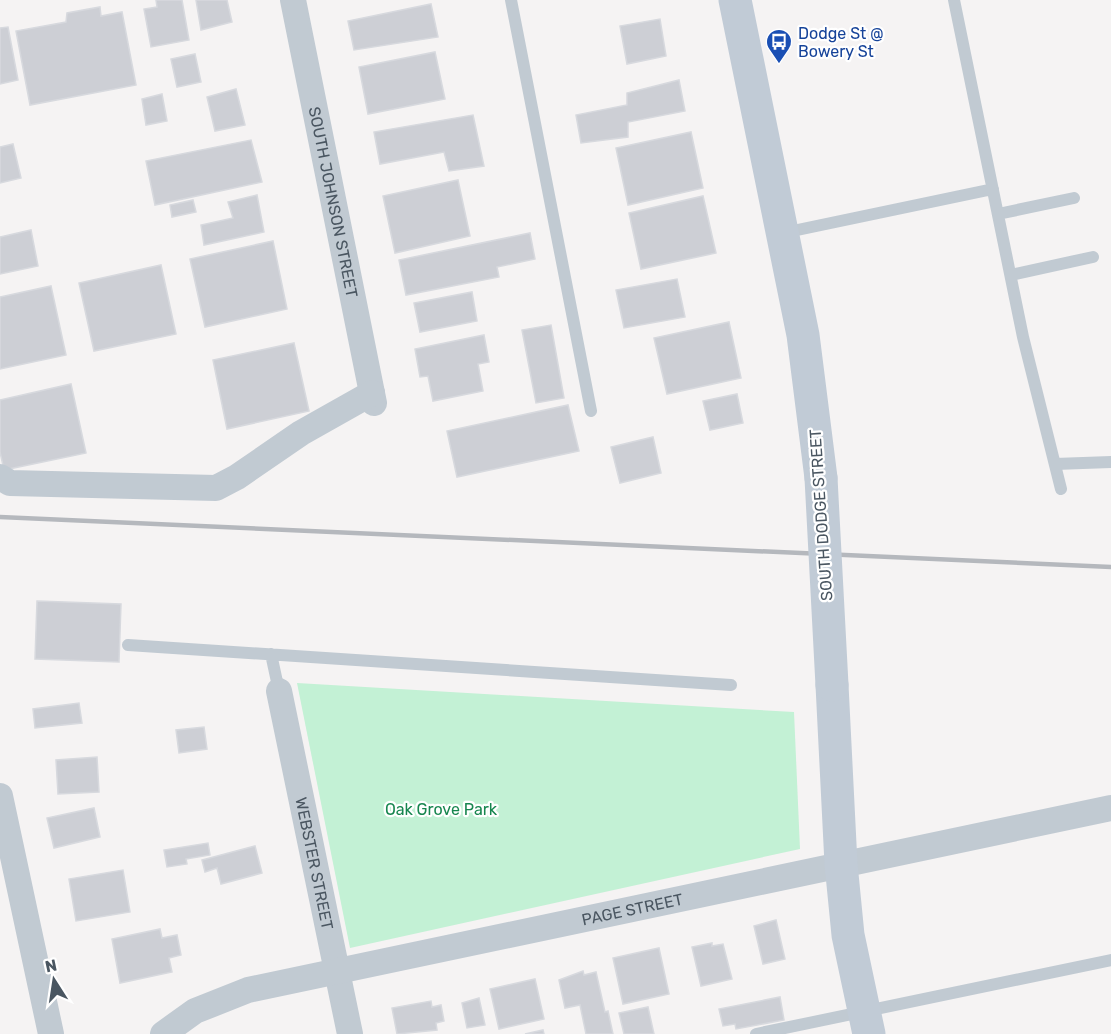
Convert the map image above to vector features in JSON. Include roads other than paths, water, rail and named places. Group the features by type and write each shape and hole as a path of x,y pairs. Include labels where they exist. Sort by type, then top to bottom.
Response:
{"main road":[{"name":"SOUTH DODGE STREET","path":"738,1 803,335 821,478 841,864 848,934 866,1023"}],"street":[{"name":"SOUTH JOHNSON STREET","path":"0,477 10,483 216,488 237,477 301,433 373,398 292,0"},
{"name":"WEBSTER STREET","path":"279,690 350,1034"},
{"path":"0,796 51,1034"},
{"name":"PAGE STREET","path":"163,1034 195,1011 248,990 338,973 1111,808"}],"lane":[{"path":"511,0 591,411"},
{"path":"954,0 1011,274 1061,489"},
{"path":"782,233 993,189"},
{"path":"998,214 1074,198"},
{"path":"1011,274 1093,257"},
{"path":"1055,464 1111,462"},
{"path":"128,645 731,685"},
{"path":"271,654 279,690"},
{"path":"756,1034 866,1023 1111,960"}],"railway":[{"path":"0,517 1111,567"}],"place":[{"name":"Dodge St @ Bowery St","path":"779,65"}],"park label":[{"name":"Oak Grove Park","path":"441,809"}]}
